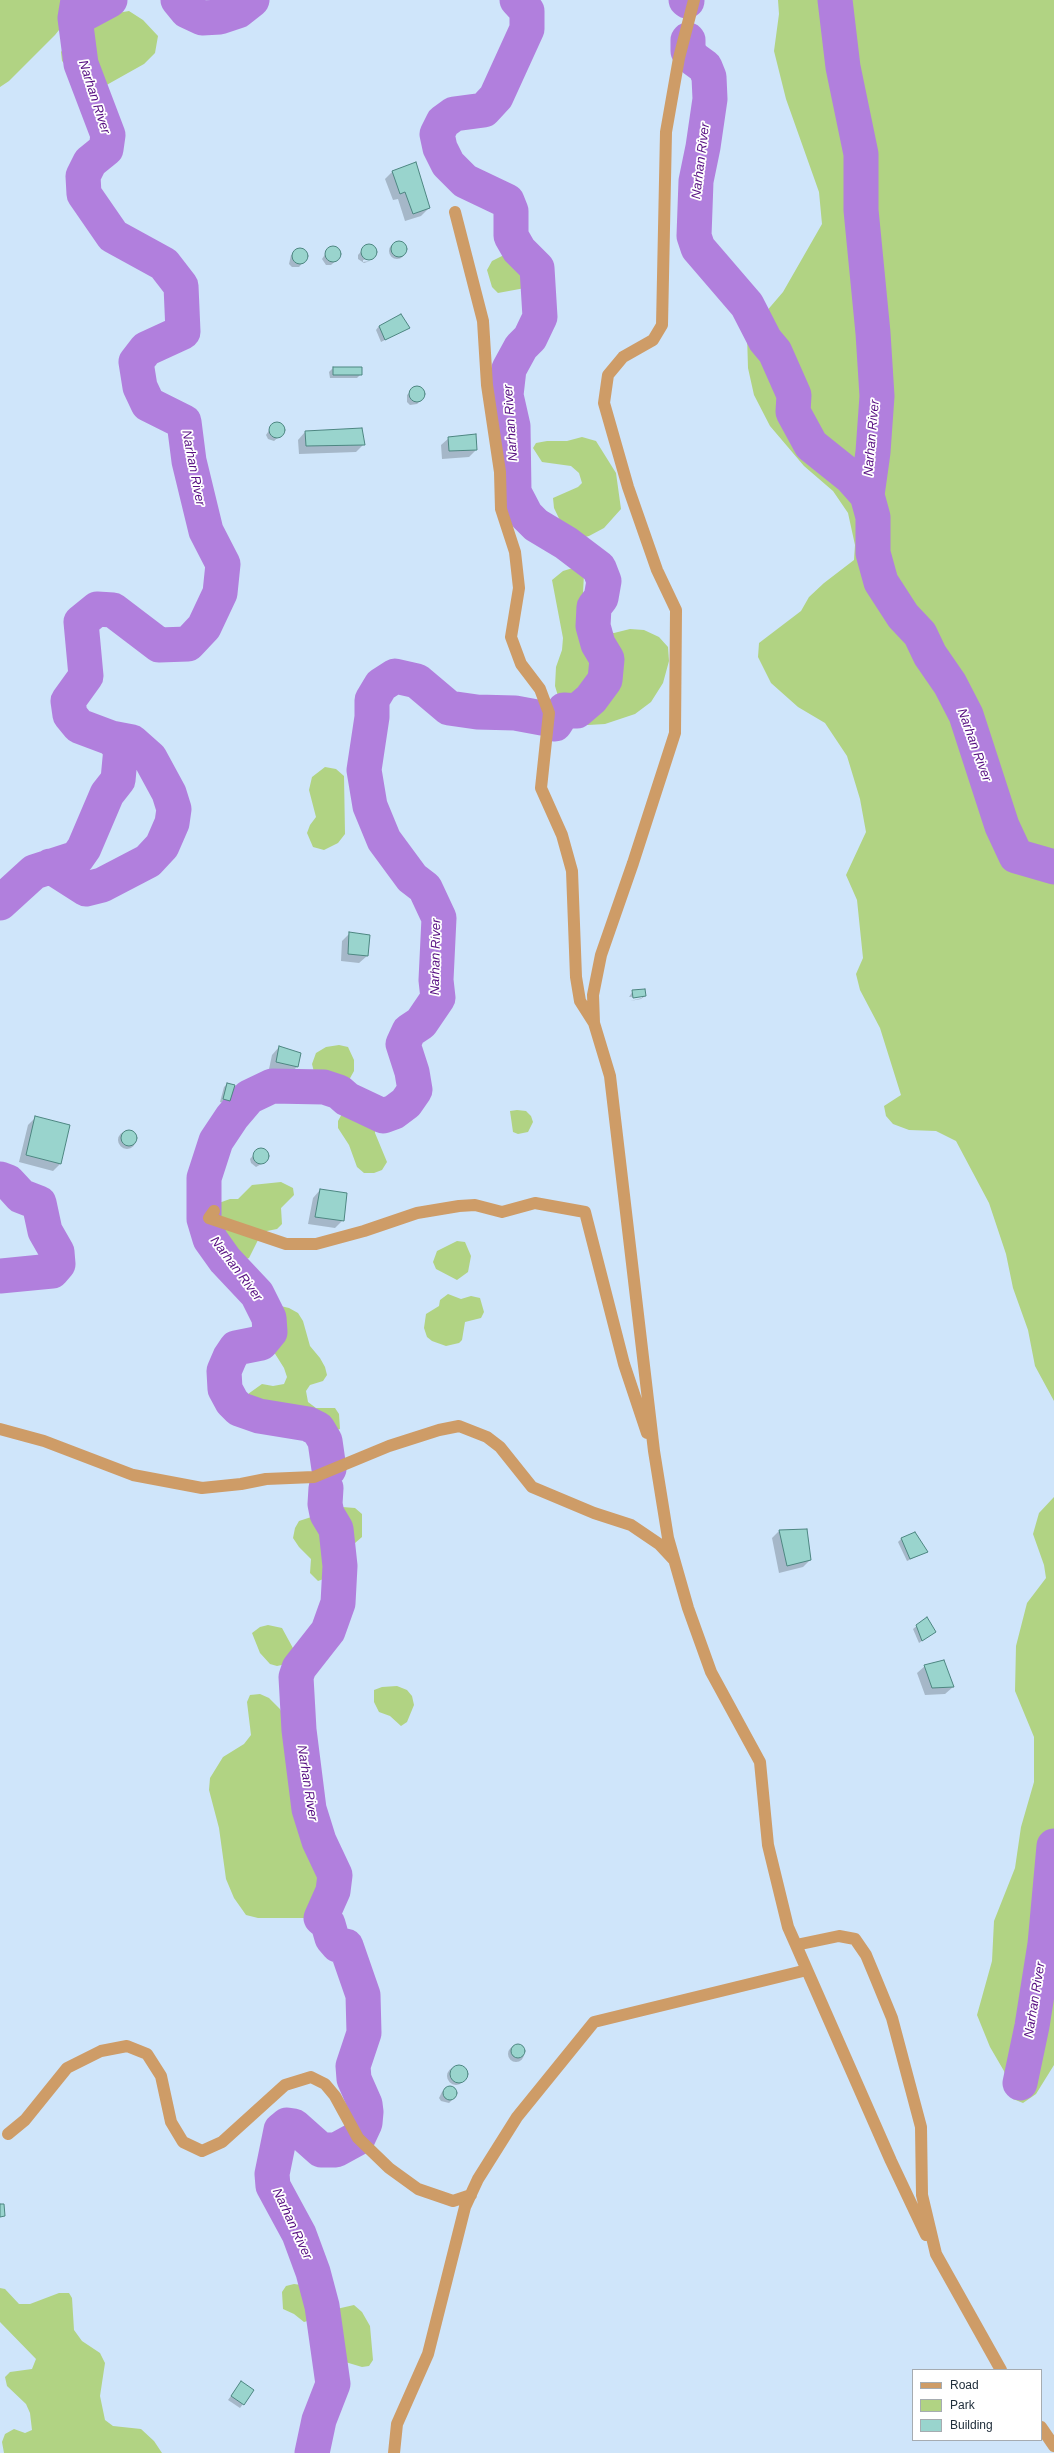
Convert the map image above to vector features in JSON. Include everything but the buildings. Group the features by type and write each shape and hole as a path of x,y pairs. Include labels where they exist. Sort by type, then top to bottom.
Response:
{"street":[{"path":"694,0 679,58 666,132 662,325 652,340 623,357 608,375 604,403 628,487 657,570 676,610 675,733 633,863 601,955 593,996 594,1023 610,1076 654,1451 668,1538 688,1608 710,1672 760,1762 768,1845 788,1928 890,2162 936,2254 1000,2369"},
{"path":"455,212 483,321 487,385 500,472 501,509 515,552 519,588 511,638 521,664 540,689 549,713 541,788 562,835 572,871 576,977 580,1001 594,1023"},
{"path":"214,1211 209,1218 286,1244 316,1244 364,1231 417,1213 459,1206 475,1205 502,1212 535,1203 585,1212 624,1364 654,1451"},
{"path":"0,1429 44,1441 133,1475 202,1488 241,1484 266,1479 314,1477 389,1446 440,1430 459,1426 487,1437 500,1447 532,1487 594,1513 631,1525 659,1544 675,1561"},
{"path":"796,1944 839,1936 855,1939 866,1955 892,2018 921,2127 922,2195 936,2254"},
{"path":"394,2453 397,2424 428,2354 465,2207 517,2117 594,2022 807,1970"},
{"path":"8,2134 25,2120 68,2068 101,2051 127,2046 147,2054 161,2076 171,2122 183,2142 202,2151 222,2142 284,2084 311,2077 325,2084 335,2096 358,2138 389,2168 418,2188 453,2201 471,2195"},
{"path":"1042,2428 1054,2446"}],"green space":[{"path":"0,0 83,0 55,35 9,81 0,87"},
{"path":"778,0 1054,0 1054,1401 1035,1366 1028,1330 1013,1288 1006,1254 989,1203 956,1141 936,1131 909,1130 893,1124 886,1116 884,1106 901,1095 880,1028 860,990 856,974 863,958 857,900 846,875 866,832 860,799 847,756 825,723 798,707 771,683 758,657 759,643 801,611 809,597 824,583 854,560 855,545 848,513 833,491 804,466 770,426 754,395 748,368 747,334 783,292 822,224 819,192 786,99 774,51 779,14"},
{"path":"129,11 143,20 158,36 155,53 144,64 103,87 81,81 62,61 61,52 69,38 82,24 106,15"},
{"path":"504,255 516,256 525,266 530,281 525,288 498,293 492,287 487,270 492,261"},
{"path":"582,437 596,441 616,473 621,509 604,528 589,536 577,539 566,533 554,508 553,498 578,487 582,483 579,473 571,466 542,462 533,448 536,443 547,441 567,441"},
{"path":"576,567 584,574 582,612 586,626 591,630 614,633 630,629 644,630 659,637 668,647 669,661 663,683 651,702 635,714 605,724 588,725 572,720 561,706 555,686 556,667 562,650 563,638 552,580 563,571"},
{"path":"325,767 336,769 344,776 345,834 338,843 324,850 313,847 307,833 310,825 316,817 309,790 312,777"},
{"path":"339,1045 348,1047 354,1060 354,1071 349,1080 341,1083 331,1081 314,1072 312,1064 316,1053 326,1047"},
{"path":"371,1100 375,1102 375,1133 387,1162 382,1170 374,1173 364,1173 357,1167 349,1145 338,1128 338,1121 343,1112 351,1106"},
{"path":"510,1111 526,1111 531,1116 533,1122 528,1132 518,1134 513,1132"},
{"path":"281,1182 293,1188 294,1195 281,1208 282,1224 277,1229 262,1232 249,1258 242,1261 233,1259 215,1238 209,1218 216,1204 230,1199 238,1199 252,1185"},
{"path":"457,1241 465,1242 471,1256 468,1272 457,1280 436,1269 433,1262 437,1251"},
{"path":"448,1294 461,1299 471,1296 480,1298 484,1312 481,1318 465,1322 462,1340 459,1343 446,1346 432,1341 427,1337 424,1328 426,1314 439,1306 440,1300"},
{"path":"268,1303 289,1308 298,1313 303,1321 310,1346 320,1358 327,1375 323,1381 310,1385 306,1391 308,1402 316,1408 335,1408 339,1414 340,1429 328,1433 286,1437 258,1424 253,1419 246,1407 248,1394 262,1384 273,1386 284,1384 287,1377 284,1368 257,1325 254,1316 257,1308"},
{"path":"1054,1497 1054,2065 1036,2094 1023,2103 1013,2099 1004,2071 990,2047 977,2015 992,1961 994,1921 1015,1868 1021,1827 1034,1782 1034,1737 1015,1691 1016,1646 1027,1603 1046,1578 1044,1565 1033,1534 1039,1513"},
{"path":"342,1507 355,1508 362,1514 362,1537 355,1543 331,1547 334,1570 332,1576 318,1581 310,1573 311,1559 299,1547 293,1538 295,1528 299,1521"},
{"path":"268,1625 282,1628 294,1650 292,1658 286,1664 277,1666 270,1664 260,1653 252,1633 260,1627"},
{"path":"397,1686 407,1690 412,1696 414,1705 407,1722 401,1726 390,1716 379,1712 374,1702 374,1690 382,1687"},
{"path":"260,1694 269,1698 280,1709 301,1749 307,1769 308,1795 302,1828 304,1844 311,1849 328,1852 336,1859 332,1909 321,1918 258,1918 246,1915 234,1898 226,1879 219,1828 209,1790 210,1778 223,1757 244,1744 251,1735 247,1702 250,1695"},
{"path":"294,2284 302,2285 310,2294 314,2316 311,2320 304,2322 294,2314 283,2309 282,2292 286,2286"},
{"path":"0,2288 5,2289 19,2304 30,2304 59,2293 69,2293 72,2298 74,2330 82,2341 100,2353 105,2363 100,2396 105,2420 113,2426 141,2429 154,2441 162,2453 4,2453 2,2442 5,2434 14,2429 25,2433 32,2430 30,2413 26,2404 7,2386 5,2377 10,2372 32,2369 36,2359 0,2322"},
{"path":"354,2305 362,2312 370,2326 373,2360 369,2366 362,2367 342,2361 336,2356 332,2346 332,2310"}],"waterway":[{"name":"Narhan River","path":"0,903 34,872 77,858 84,848 107,794 118,780 121,748 111,738 79,726 70,715 68,701 86,676 81,622 97,609 113,610 159,645 188,644 204,627 220,593 223,564 206,531 189,461 184,422 148,404 140,387 136,362 146,349 183,332 181,286 164,264 113,236 84,194 83,176 90,162 106,149 108,135 81,64 75,18 78,0"},
{"name":"Narhan River","path":"76,23 82,15 110,0"},
{"name":"Narhan River","path":"178,0 187,11 202,18 220,17 238,11 252,0"},
{"name":"Narhan River","path":"517,0 527,11 527,29 496,97 484,110 454,114 443,122 437,134 440,148 448,164 465,181 507,201 511,211 511,236 519,250 537,268 540,317 530,338 521,347 509,369 506,395 513,426 514,492 526,515 536,525 566,543 599,568 604,581 601,598 594,607 593,626 598,644 607,659 605,680 591,699 577,711 564,710 555,724 558,718"},
{"name":"Narhan River","path":"835,0 843,67 861,154 861,210 873,333 877,396 873,452 867,495"},
{"name":"Narhan River","path":"688,40 688,51 694,59 705,67 709,77 710,99 696,181 694,236 698,248 747,305 765,340 775,352 794,395 793,412 811,445 851,477 867,495 873,517 873,553 881,582 903,616 920,634 930,655 950,684 966,715 1002,826 1016,856 1054,867"},
{"name":"Narhan River","path":"329,1469 325,1441 318,1429 308,1424 259,1416 239,1409 232,1402 225,1389 224,1371 230,1357 236,1348 261,1343 270,1332 269,1318 257,1294 225,1260 210,1239 204,1219 204,1178 216,1141 232,1117 249,1097 272,1086 324,1087 339,1092 347,1099 383,1116 394,1112 406,1103 415,1090 412,1072 403,1044 409,1031 421,1023 438,998 436,980 439,918 425,888 412,878 384,840 370,806 364,770 372,717 372,700 381,685 395,676 417,681 449,708 477,712 515,713 542,718"},
{"name":"Narhan River","path":"50,866 86,889 102,885 148,861 162,846 172,823 174,809 169,793 150,758 132,742 111,738"},
{"name":"Narhan River","path":"0,1179 8,1182 21,1196 39,1203 45,1231 57,1252 58,1264 52,1271 0,1276"},
{"name":"Narhan River","path":"312,2453 319,2420 333,2384 322,2306 313,2272 299,2234 273,2186 272,2174 281,2130 287,2125 294,2126 321,2150 336,2150 358,2138 365,2123 366,2112 365,2104 354,2079 353,2066 364,2033 363,1995 346,1946 338,1945 332,1938 328,1924 321,1918 333,1891 335,1875 319,1841 309,1809 299,1730 296,1677 299,1668 328,1631 338,1603 340,1566 336,1529 327,1514 325,1504 326,1488"},
{"name":"Narhan River","path":"1020,2083 1032,2026 1045,1944 1054,1846"}]}
